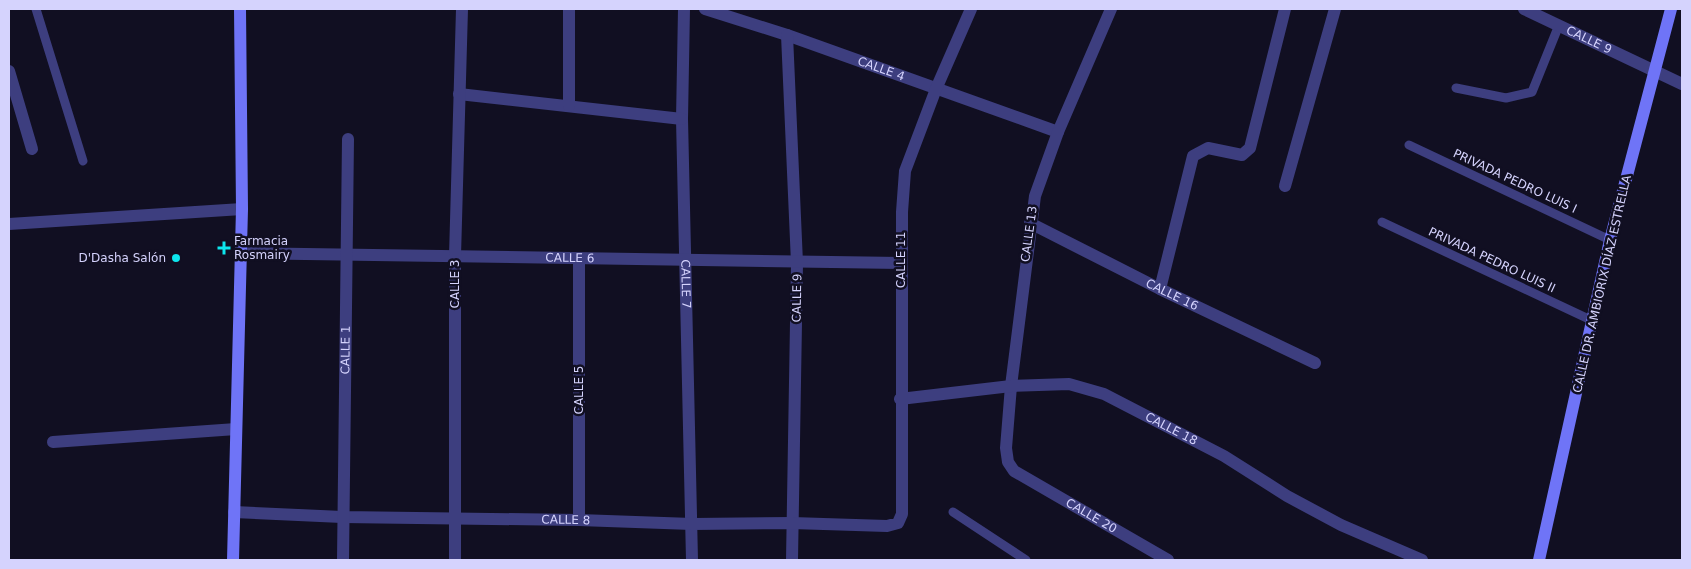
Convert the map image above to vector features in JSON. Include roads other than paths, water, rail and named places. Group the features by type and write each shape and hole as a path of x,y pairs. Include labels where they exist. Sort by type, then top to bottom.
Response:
{"main road":[{"path":"233,560 242,209 240,9"},
{"name":"CALLE DR. AMBIORIX DÍAZ ESTRELLA","path":"1539,560 1610,240 1671,9"}],"street":[{"name":"CALLE 3","path":"455,560 455,256 462,9"},
{"path":"569,9 569,106"},
{"name":"CALLE 7","path":"684,9 682,119 692,560"},
{"name":"CALLE 4","path":"704,9 787,35 1058,132"},
{"name":"CALLE 11","path":"898,523 902,514 900,399 902,190 905,171 936,89 971,9"},
{"name":"CALLE 13","path":"1014,471 1008,462 1006,448 1011,386 1030,223 1035,196 1058,132 1111,9"},
{"path":"1160,289 1194,156 1208,148 1242,155 1250,148 1285,9"},
{"path":"1285,186 1335,9"},
{"name":"CALLE 9","path":"1524,9 1682,84"},
{"name":"CALLE 9","path":"787,35 797,263 792,560"},
{"path":"9,71 32,149"},
{"path":"459,94 682,119"},
{"name":"CALLE 1","path":"343,560 342,516 348,139"},
{"path":"9,224 242,209"},
{"name":"CALLE 16","path":"1030,223 1160,289 1315,363"},
{"name":"CALLE 6","path":"240,253 347,253 579,260 901,264"},
{"name":"CALLE 5","path":"579,260 579,520"},
{"name":"CALLE 18","path":"900,399 1011,386 1069,384 1104,394 1224,456 1287,496 1341,525 1422,560"},
{"path":"53,442 236,428"},
{"name":"CALLE 20","path":"1014,471 1168,560"},
{"name":"CALLE 8","path":"234,512 692,524 792,523 887,526 898,523"}],"lane":[{"path":"36,9 83,161"},
{"path":"1456,88 1506,98 1532,92 1559,25"},
{"name":"PRIVADA PEDRO LUIS I","path":"1409,145 1610,240"},
{"name":"PRIVADA PEDRO LUIS II","path":"1382,222 1592,321"},
{"path":"952,512 1026,560"}],"place":[{"name":"Farmacia Rosmairy","path":"224,248"},
{"name":"D'Dasha Salón","path":"176,258"}]}
